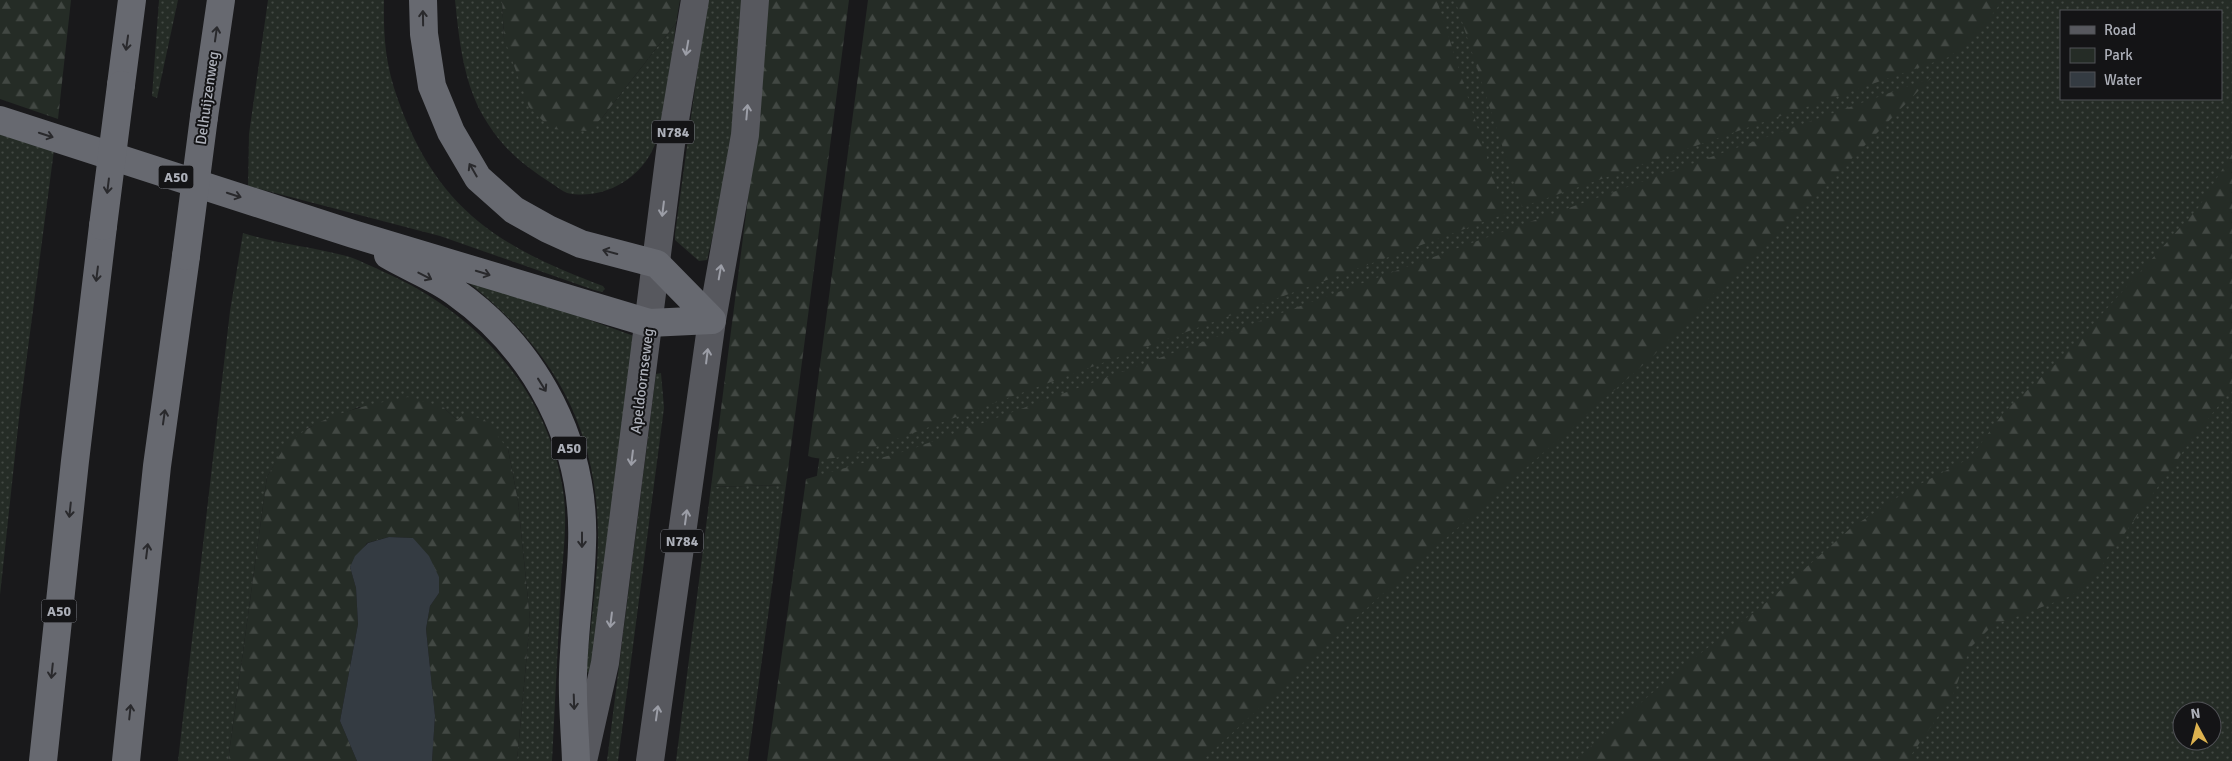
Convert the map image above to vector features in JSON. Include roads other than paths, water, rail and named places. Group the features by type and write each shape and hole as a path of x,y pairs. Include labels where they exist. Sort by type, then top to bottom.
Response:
{"highway":[{"name":"A50","path":"43,761 74,471 132,0"},
{"name":"Delhuijzenweg","path":"126,761 156,476 221,0"},
{"path":"423,0 424,34 432,86 451,132 478,178 514,210 548,229 581,244 657,264 712,320"},
{"name":"A50","path":"0,120 353,234 649,323"},
{"name":"A50","path":"353,234 415,271 454,291 502,331 531,367 549,396 562,426 575,468 582,517 582,544 573,674 576,761"},
{"path":"649,323 712,320"}],"main road":[{"name":"Apeldoornseweg","path":"584,761 606,663 671,144 695,0"},
{"name":"N784","path":"650,761 712,320 744,135 755,0"}],"water":[{"path":"389,537 413,538 429,556 439,577 439,593 430,606 426,629 435,716 432,761 357,761 340,721 358,624 356,588 350,567 355,556 368,543"}]}
